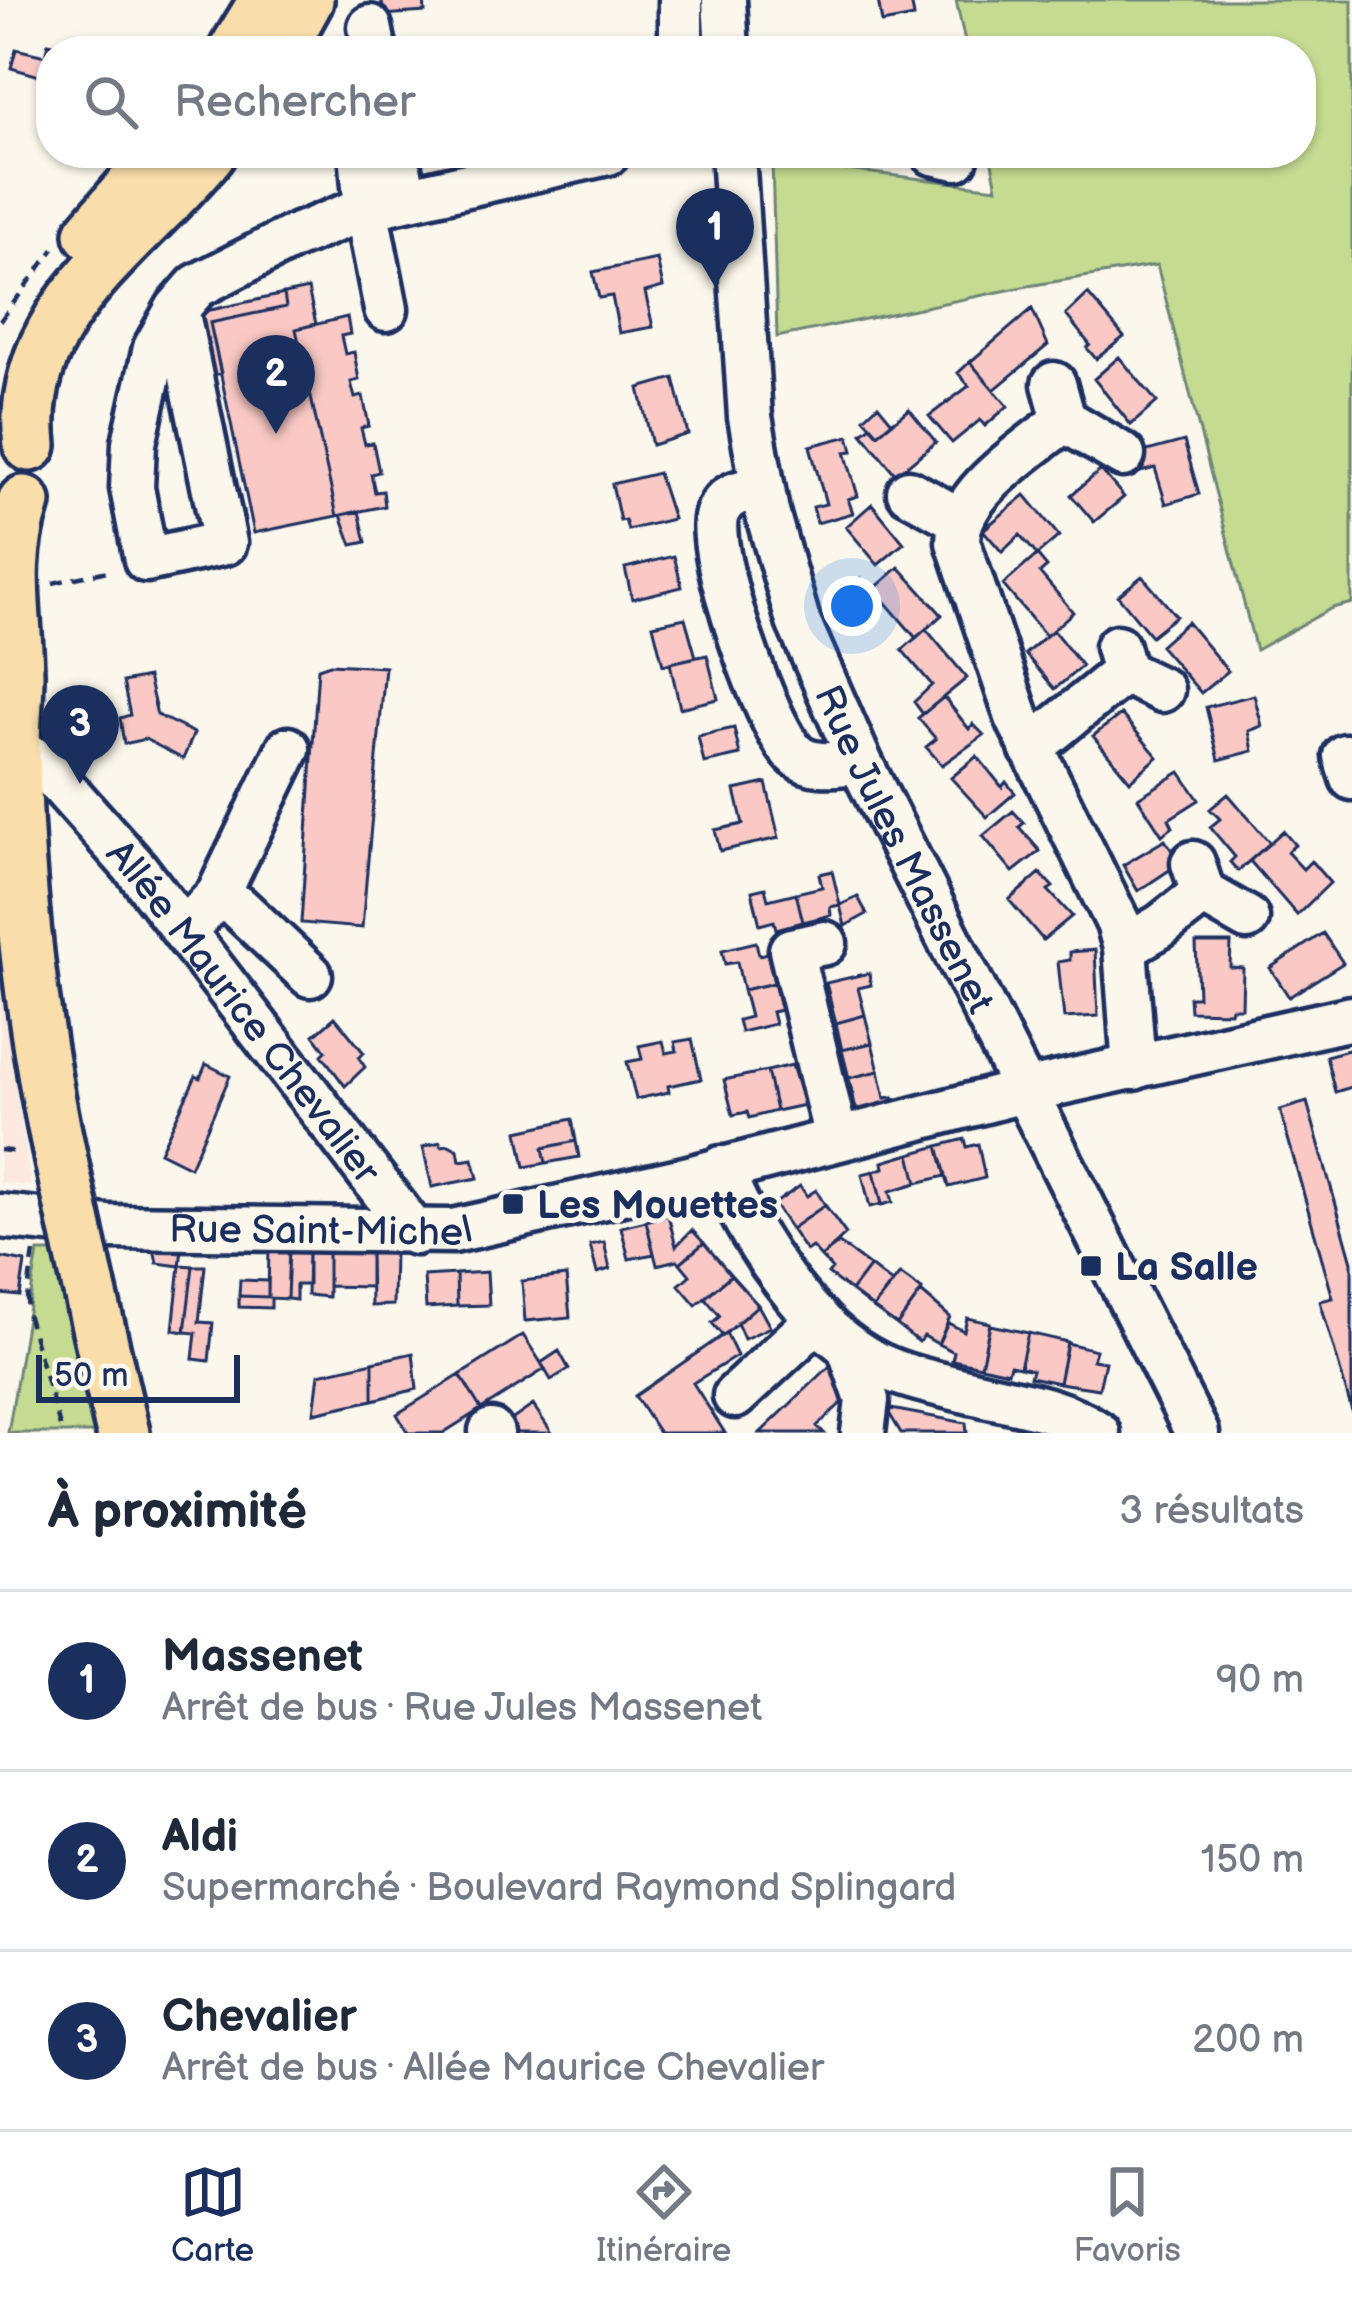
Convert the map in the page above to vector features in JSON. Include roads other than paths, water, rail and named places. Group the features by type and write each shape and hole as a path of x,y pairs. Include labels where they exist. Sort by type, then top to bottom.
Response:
{"main road":[{"path":"244,36 266,0"},
{"path":"287,36 307,0"},
{"path":"0,363 66,265 148,168"},
{"path":"123,1433 62,1165 32,990 14,744 17,669 10,569 12,513 33,478 15,426 55,328 86,280 196,168"},
{"path":"0,670 14,744"}],"street":[{"path":"681,0 681,36"},
{"path":"724,0 726,36"},
{"path":"150,219 208,184 219,168"},
{"path":"368,168 386,203"},
{"path":"386,309 386,203 393,168"},
{"path":"177,309 225,543 146,560 134,503 132,457 149,364 177,309 209,278 386,203 541,168"},
{"name":"Rue Jules Massenet","path":"734,168 748,394 762,488 798,622 860,762 1197,1433"},
{"path":"1123,455 1059,402 973,497 960,520 960,550 1013,707 1118,922 1125,947 1134,1068"},
{"path":"762,488 730,496 714,524 718,560 743,643 776,724 796,755 816,764 860,762"},
{"path":"909,492 960,520"},
{"path":"1031,748 1134,669"},
{"name":"Allée Maurice Chevalier","path":"14,744 48,770 184,931 415,1233"},
{"path":"184,931 218,895 288,749"},
{"path":"1125,947 1198,878 1247,919"},
{"path":"218,895 239,908 310,975"},
{"path":"825,943 791,950 836,1138"},
{"name":"Rue Saint-Michel","path":"19,1219 107,1227 452,1231 517,1219 1024,1091 1352,1018"},
{"path":"721,1168 734,1200 775,1264 834,1334 867,1400 863,1433"},
{"path":"735,1396 834,1334"},
{"path":"834,1334 908,1376 1064,1415 1098,1433"}],"place":[{"name":"Massenet","path":"715,287"},
{"name":"Aldi","path":"276,434"},
{"name":"Chevalier","path":"80,784"},
{"name":"Les Mouettes","path":"513,1204"},
{"name":"La Salle","path":"1091,1266"}]}
